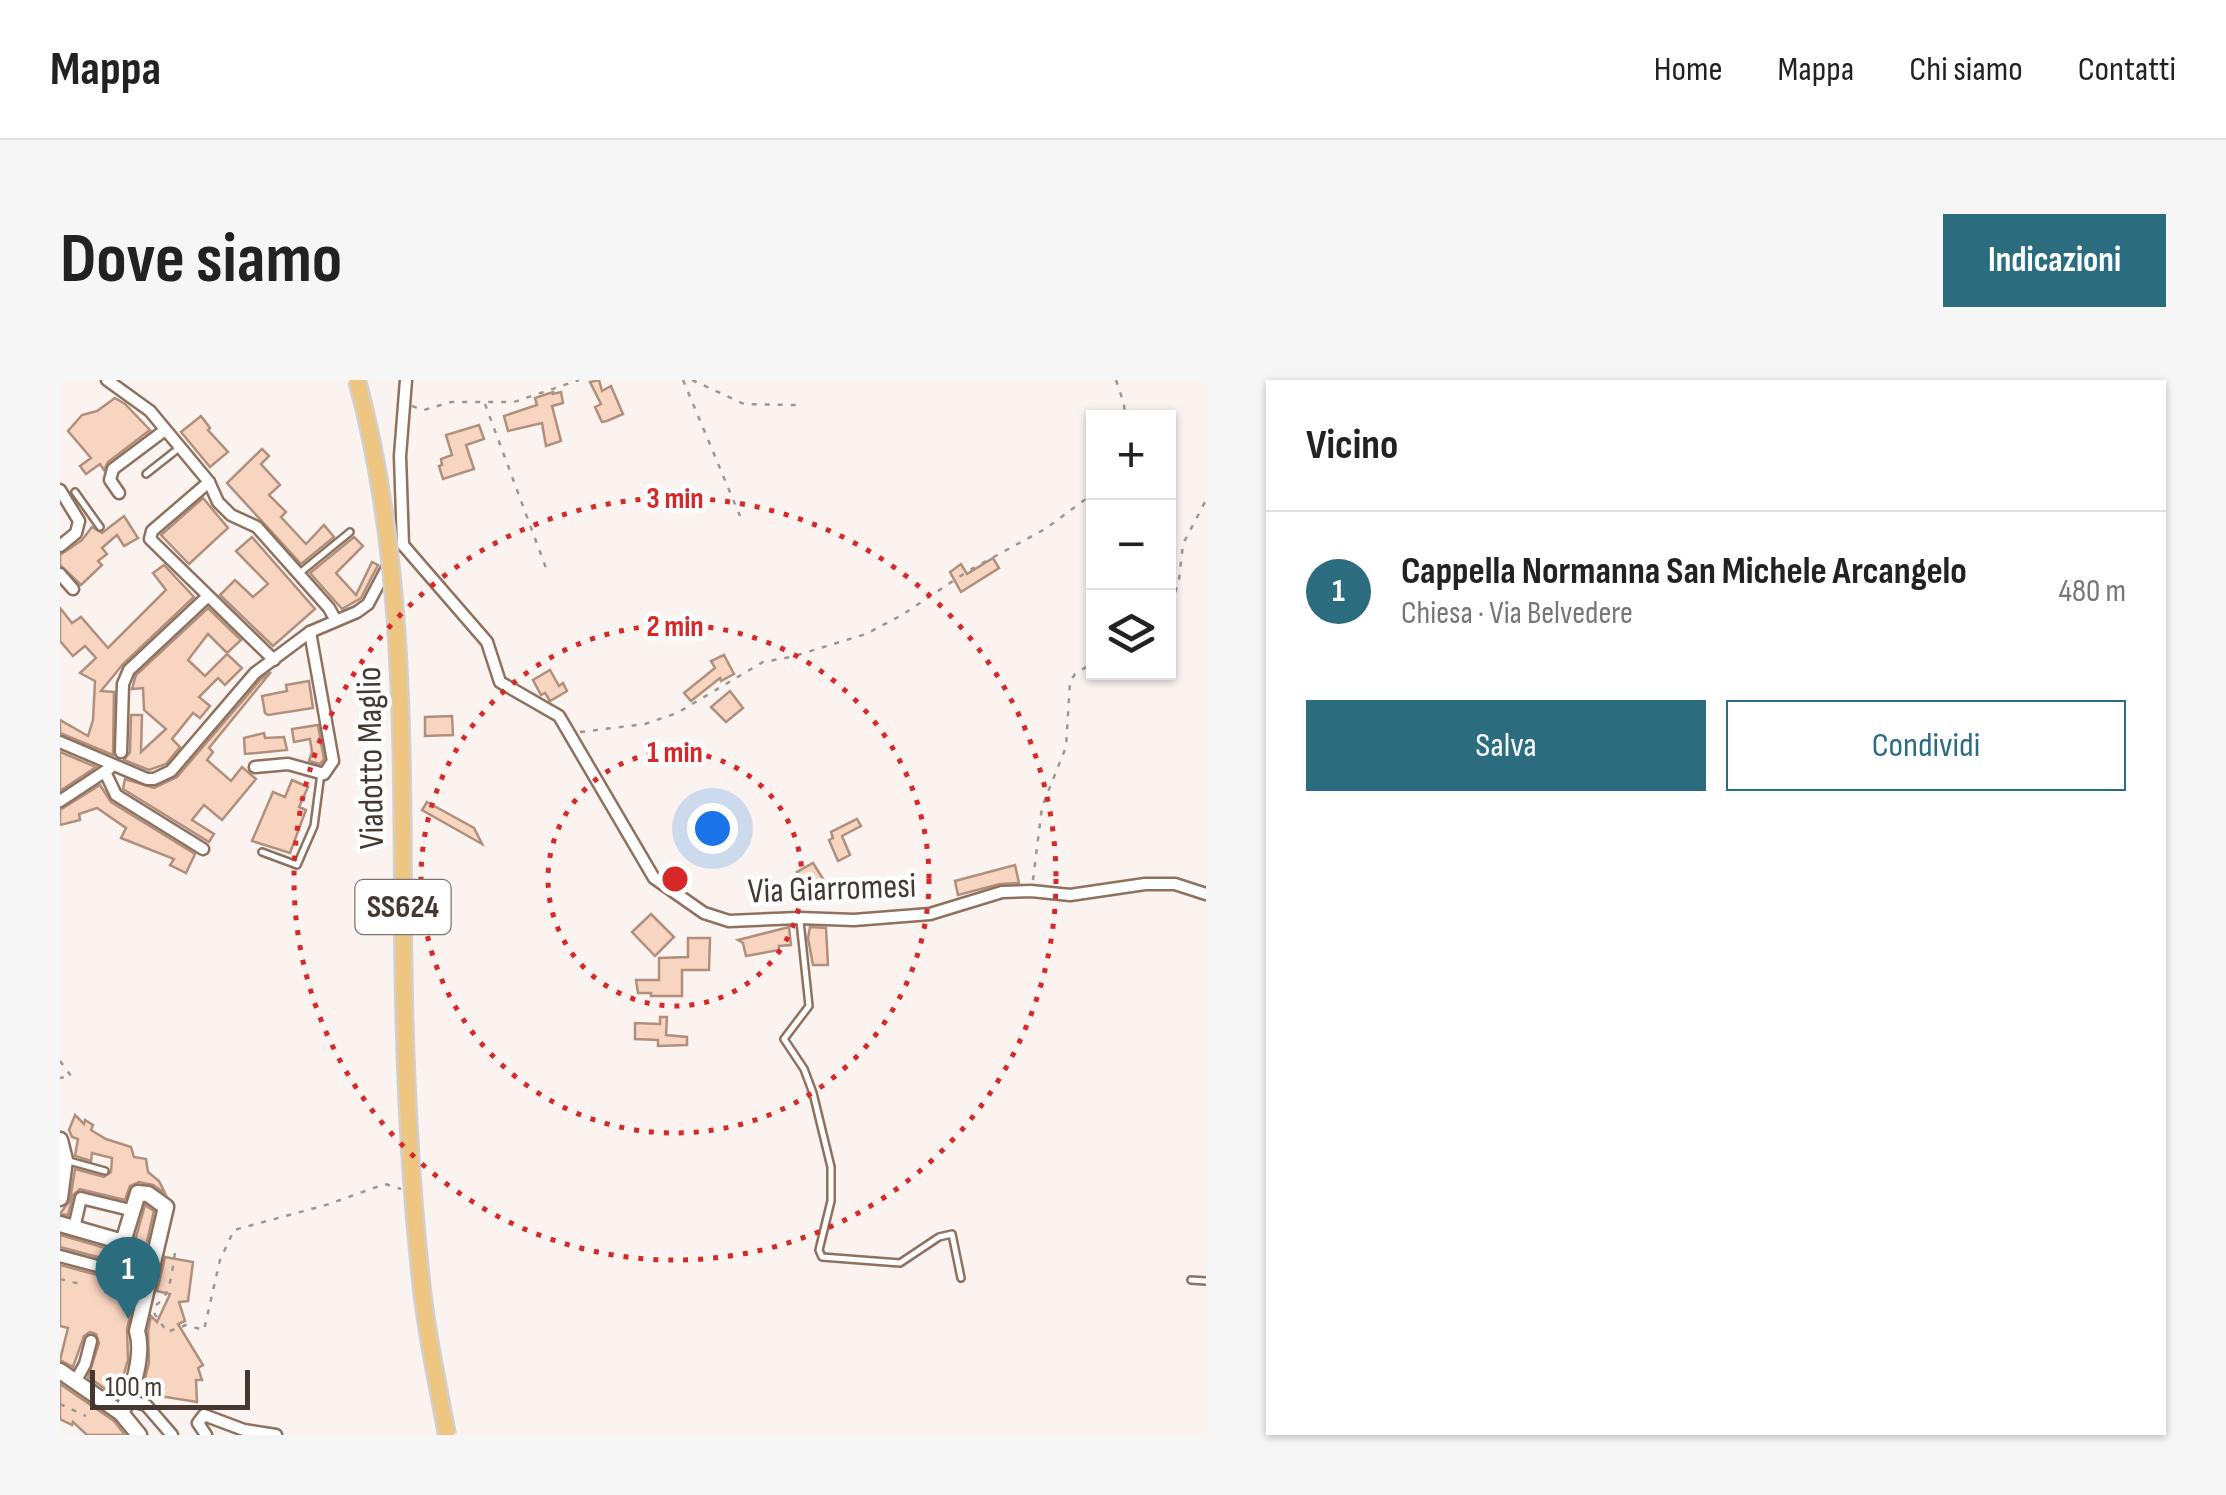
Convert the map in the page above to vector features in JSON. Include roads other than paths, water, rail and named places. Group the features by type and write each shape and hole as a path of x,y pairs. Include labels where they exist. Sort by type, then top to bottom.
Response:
{"main road":[{"name":"Viadotto Maglio","path":"356,380 384,502 395,598 404,782 402,902 410,1148 420,1273 447,1435"},
{"path":"60,1140 65,1160 60,1198"},
{"path":"67,1226 127,1242 130,1210 136,1196 142,1193 163,1202 165,1214 137,1331 140,1340 125,1407"},
{"path":"60,1372 125,1407 139,1435"}],"street":[{"path":"107,380 135,398 209,482 218,502 231,515 257,527 335,619"},
{"path":"60,742 148,779 160,777 171,771 255,673 310,632 368,604 403,545 400,456 406,380"},
{"path":"119,494 110,480 113,468 165,430"},
{"path":"209,482 150,535 163,553 274,660"},
{"path":"60,490 79,516 76,533 60,546"},
{"name":"Via Giarromesi","path":"403,545 487,642 500,682 559,716 654,878 704,913 730,921 854,920 930,914 1002,892 1070,895 1145,884 1174,884 1206,894"},
{"path":"60,574 73,589"},
{"path":"203,849 116,796 115,763 123,684 129,670 208,596"},
{"path":"255,767 288,764 321,773 328,772 334,761 310,632"},
{"path":"60,801 115,763"},
{"path":"67,1226 81,1198 130,1210"},
{"path":"112,1286 127,1242"},
{"path":"60,1256 116,1271"},
{"path":"75,1382 91,1340"},
{"path":"125,1407 146,1405 172,1435"},
{"path":"206,1435 198,1424 204,1416 244,1430 276,1435"}],"lane":[{"path":"146,474 180,448"},
{"path":"75,492 100,527"},
{"path":"298,574 350,532"},
{"path":"262,852 297,865 314,826 321,773"},
{"path":"799,918 809,1006 784,1038 813,1093 832,1167 830,1201 818,1250 822,1257 900,1264 939,1237 952,1234 962,1278"},
{"path":"65,1160 104,1171"},
{"path":"1191,1280 1206,1281"}],"tunnel":[{"path":"130,1243 152,1249"}],"place":[{"name":"Cappella Normanna San Michele Arcangelo","path":"128,1319"}]}
